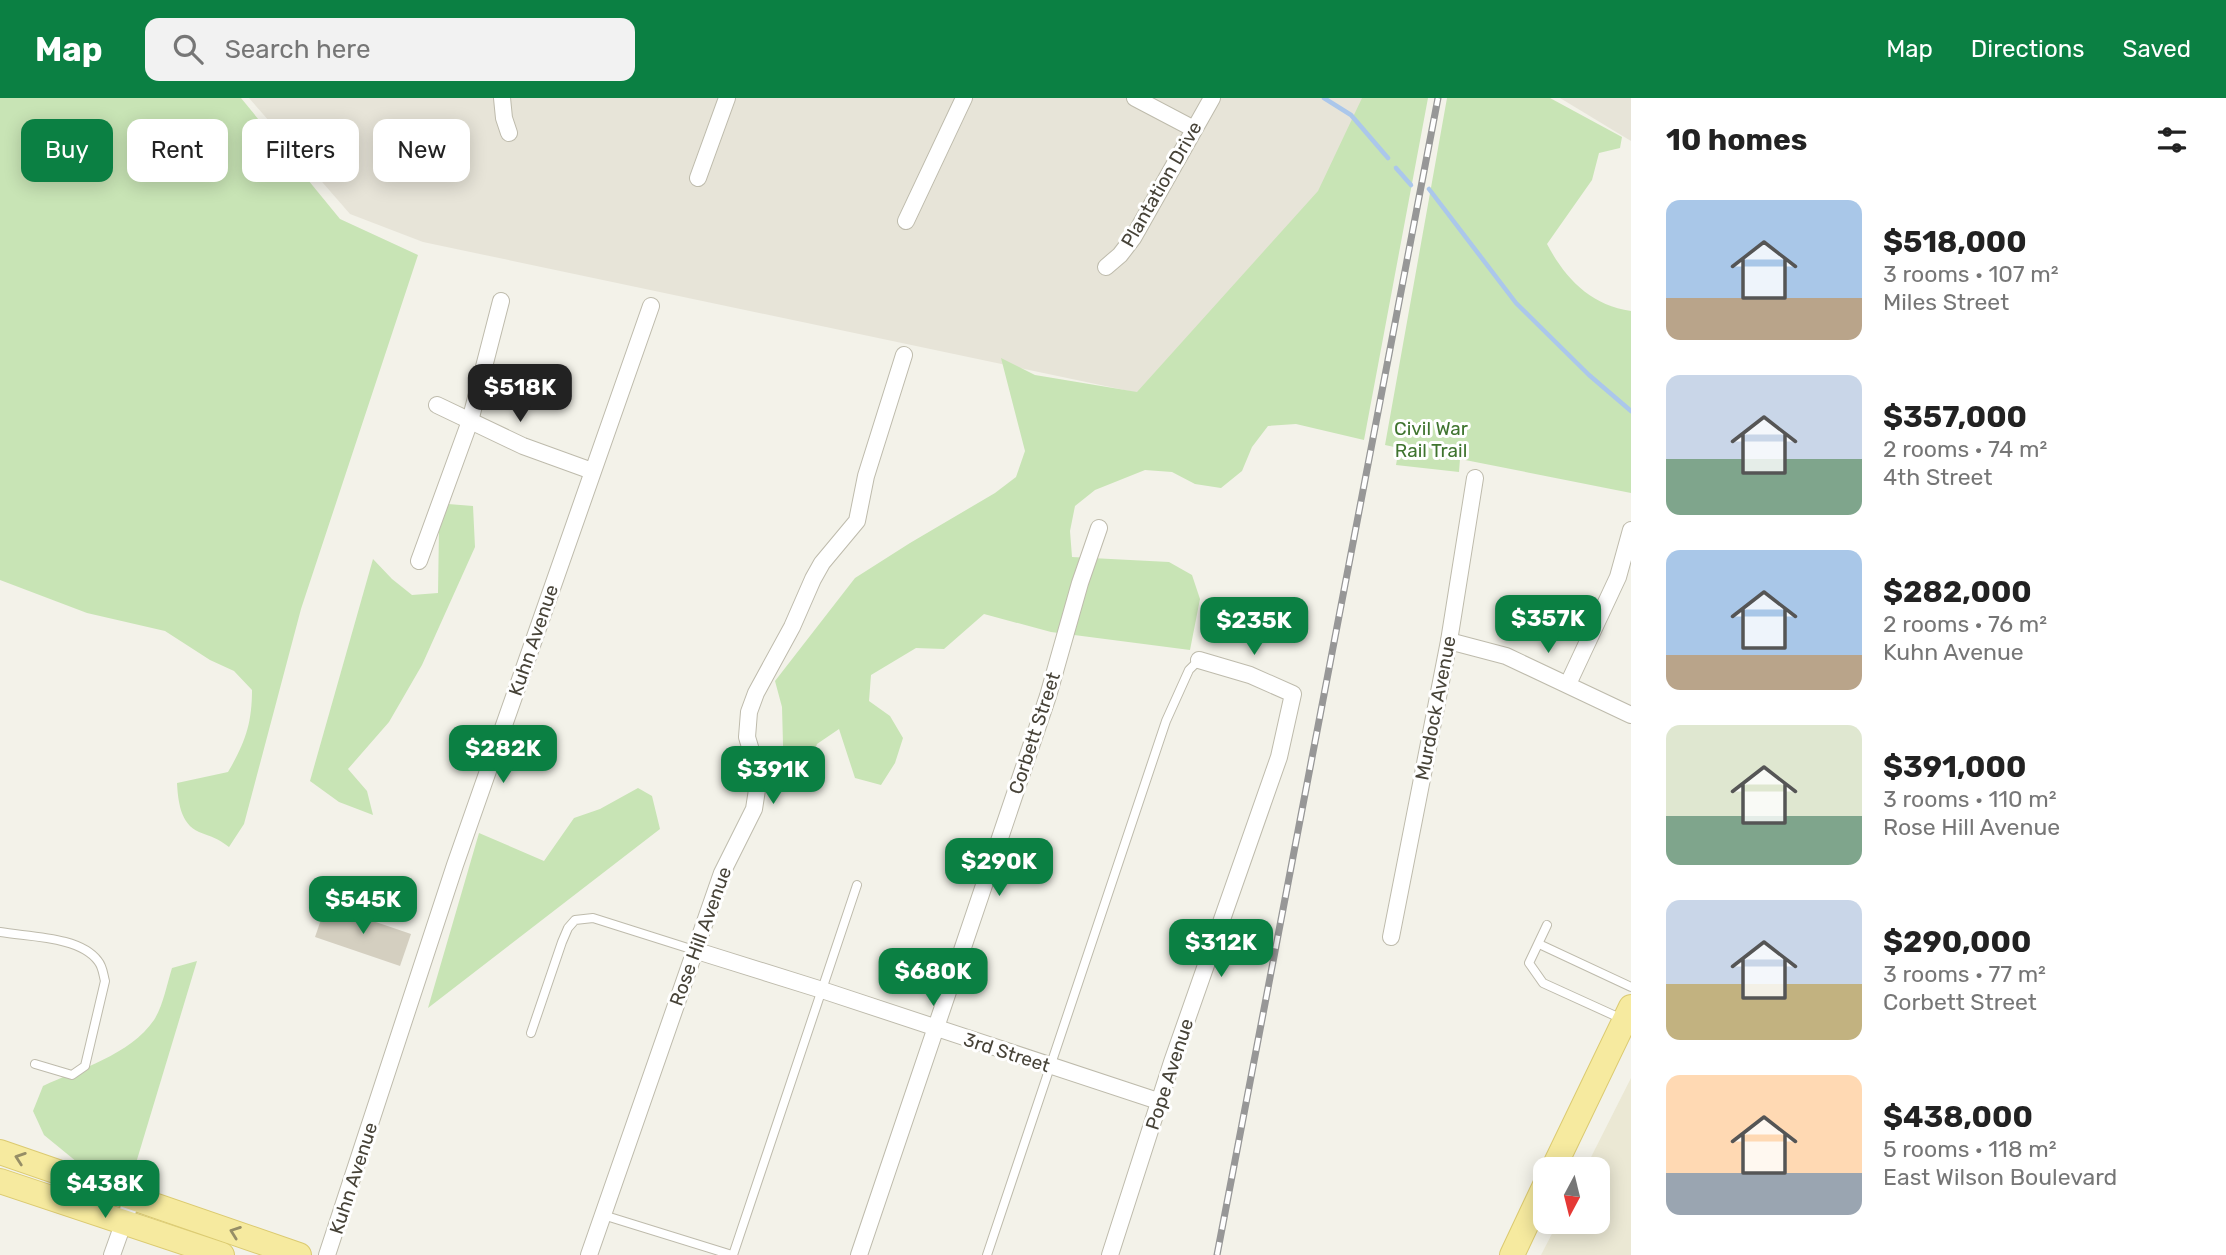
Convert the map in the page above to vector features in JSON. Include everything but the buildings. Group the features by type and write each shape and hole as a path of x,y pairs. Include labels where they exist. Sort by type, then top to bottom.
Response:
{"main road":[{"path":"1559,1157 1628,1013"},
{"path":"0,1152 299,1255"},
{"path":"0,1181 211,1253"},
{"path":"1512,1255 1533,1210"}],"street":[{"path":"502,98 509,133"},
{"path":"698,178 727,98"},
{"path":"906,221 964,98"},
{"path":"1135,98 1194,129"},
{"name":"Plantation Drive","path":"1106,267 1133,238 1212,98"},
{"path":"419,561 470,421 501,302"},
{"name":"Kuhn Avenue","path":"327,1255 455,865 651,306"},
{"name":"Rose Hill Avenue","path":"589,1255 722,873 746,827 758,791 756,761 747,737 749,712 822,563 857,521 866,476 904,355"},
{"path":"437,405 523,446 592,471"},
{"name":"Murdock Avenue","path":"1391,937 1449,640 1475,478"},
{"name":"Corbett Street","path":"859,1255 1048,696 1080,583 1099,528"},
{"path":"1568,684 1618,578 1631,530"},
{"path":"1449,640 1506,656 1631,715"},
{"name":"Pope Avenue","path":"1110,1255 1172,1062 1279,757 1293,694 1250,675 1199,660"},
{"name":"3rd Street","path":"694,950 822,989 935,1029 1161,1102"},
{"path":"113,1255 133,1196"}],"lane":[{"path":"987,1255 1166,721 1189,670 1199,660"},
{"path":"603,1215 733,1255 857,886"},
{"path":"531,1033 562,942 575,920 593,918 694,950"},
{"path":"1548,925 1529,963 1544,983 1628,1013"},
{"path":"0,932 40,936 78,947 97,959 102,967 105,981 85,1066 72,1075 36,1064"},
{"path":"1539,944 1631,987"}],"shaded area":[{"path":"249,98 1395,98 1314,246 1148,395 423,242 350,214 322,182 359,182 359,119 267,119"},
{"path":"1560,98 1631,98 1631,141"},
{"path":"1631,1078 1631,1255 1541,1255 1552,1234 1610,1234 1610,1157 1591,1157"}],"green space":[{"path":"0,98 241,98 258,119 242,119 242,182 310,182 340,219 418,255 301,609 244,824 229,847 199,832 188,823 179,804 177,783 228,772 246,733 251,713 252,690 234,671 210,660 165,631 87,613 0,580"},
{"path":"1362,98 1428,98 1364,440 1296,424 1268,426 1252,447 1242,471 1221,488 1195,484 1172,472 1145,470 1095,490 1075,506 1070,531 1072,557 1169,562 1192,575 1200,599 1190,650 1051,632 984,614 944,649 916,648 871,675 869,701 890,716 903,738 895,763 881,785 855,778 839,729 817,744 808,770 784,781 782,707 775,681 855,578 995,493 1016,477 1025,451 1001,358 1035,375 1137,392 1318,191"},
{"name":"Civil War Rail Trail","path":"1447,98 1550,98 1622,137 1620,148 1599,153 1592,180 1547,244 1562,268 1580,288 1603,303 1631,311 1631,493 1460,459 1459,472 1396,465 1399,448 1385,445"},
{"path":"448,504 473,506 475,547 422,665 389,722 348,769 367,791 373,815 339,802 310,781 373,559 412,595 438,593 439,529"},
{"path":"638,788 652,796 660,829 428,1008 479,833 544,861 574,818 600,809"},
{"path":"197,961 136,1163 124,1185 77,1162 44,1135 33,1111 43,1086 103,1060 132,1043 154,1020 172,968"}],"waterway":[{"path":"1324,98 1351,115 1388,158"},
{"path":"1396,168 1411,185"},
{"path":"1429,189 1516,303 1589,375 1631,411"}],"railway":[{"path":"1217,1255 1438,98"}]}
